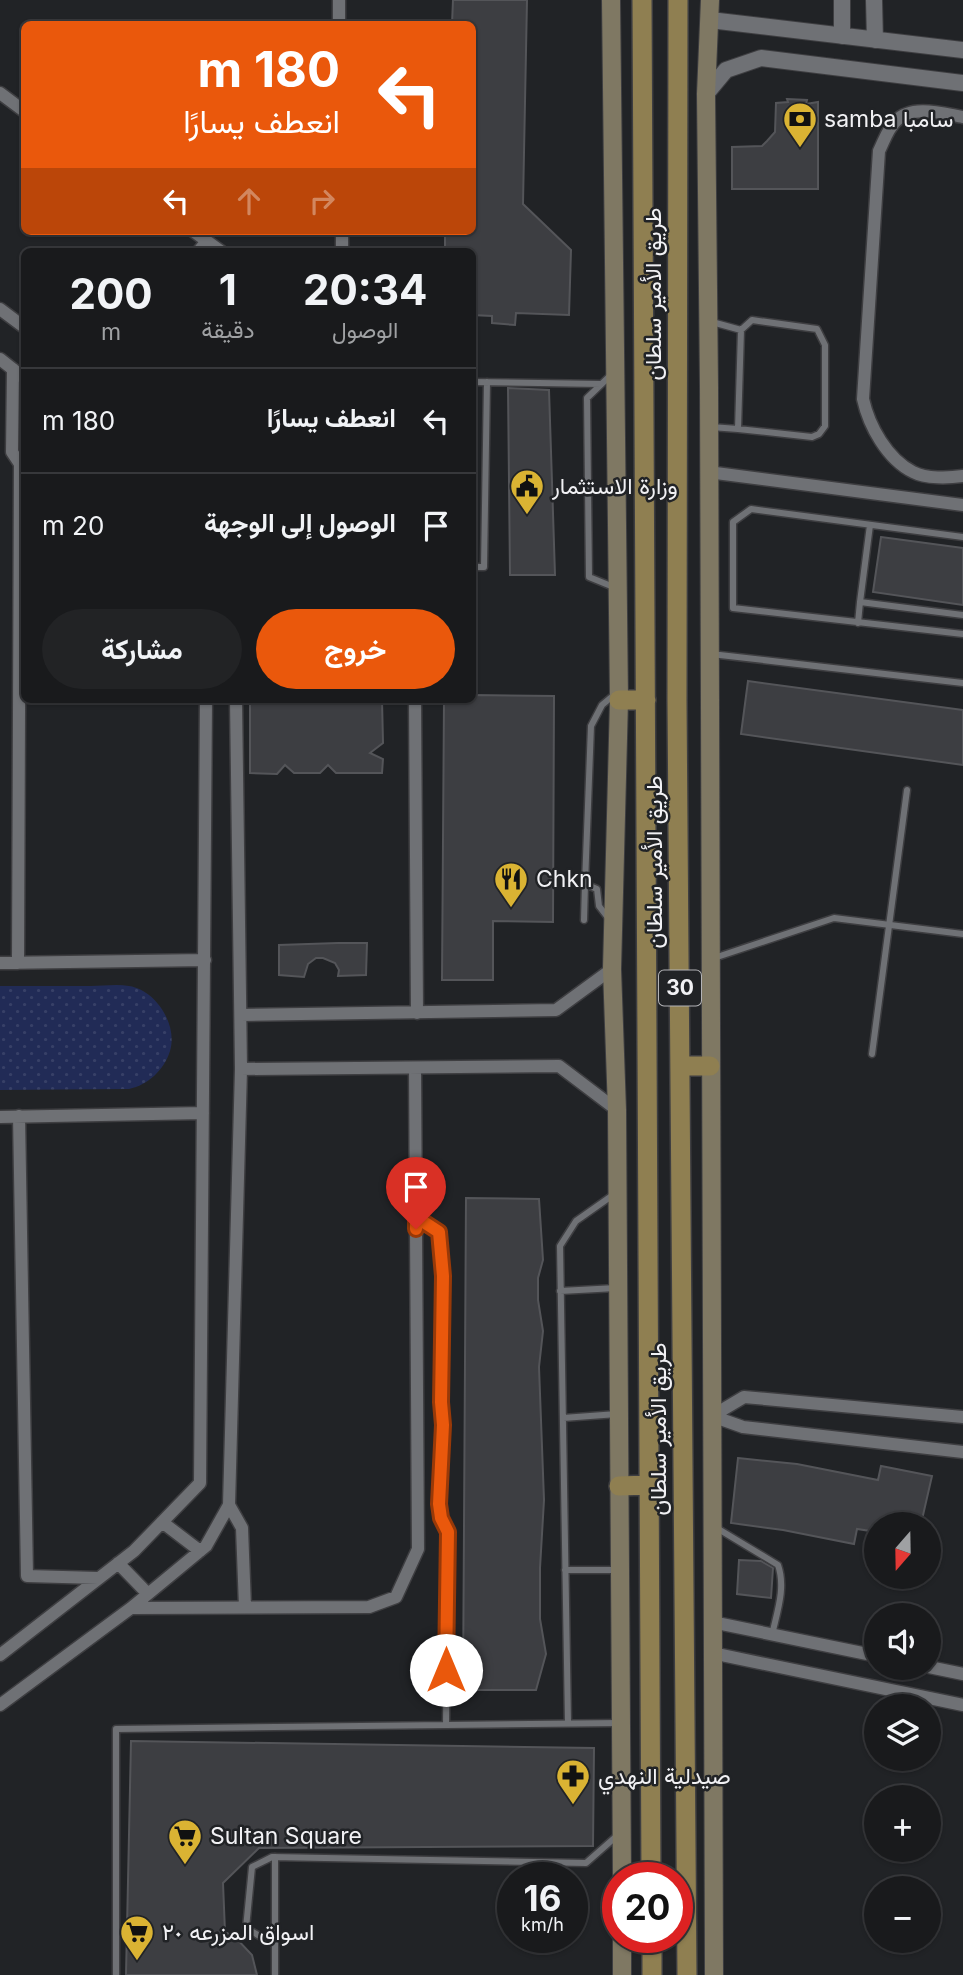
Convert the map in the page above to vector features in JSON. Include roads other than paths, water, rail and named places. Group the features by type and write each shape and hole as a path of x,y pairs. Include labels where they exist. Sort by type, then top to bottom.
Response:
{"main road":[{"path":"611,0 619,696 612,969 618,1192 622,1862"},
{"name":"طريق الأمير سلطان","path":"642,0 651,1862"},
{"name":"طريق الأمير سلطان","path":"678,0 677,715 687,1975"},
{"path":"710,0 706,94 714,1975"},
{"path":"619,696 646,700"},
{"path":"680,1066 710,1066"},
{"path":"620,1486 649,1485"},
{"path":"622,1953 622,1975"},
{"path":"652,1953 652,1975"}],"street":[{"path":"339,0 340,21"},
{"path":"842,0 842,36"},
{"path":"874,0 875,40"},
{"path":"710,20 963,50"},
{"path":"706,94 726,70 761,58 963,83"},
{"path":"0,93 21,109"},
{"path":"963,117 932,112 908,114 897,119 879,151 863,399 866,414 876,432 898,462 915,473 963,476"},
{"path":"199,235 217,248"},
{"path":"201,248 207,241"},
{"path":"0,309 21,325"},
{"path":"0,359 21,376"},
{"path":"13,369 12,452 21,463"},
{"path":"708,472 963,505"},
{"path":"19,962 21,630"},
{"path":"0,1655 134,1551 200,1483 206,703"},
{"path":"0,1705 131,1608 200,1551 229,1505 241,1069 236,703"},
{"path":"415,703 417,1013"},
{"path":"0,963 205,960"},
{"path":"241,1015 556,1010 612,969"},
{"path":"241,1069 559,1066 617,1110"},
{"path":"131,1608 369,1607 396,1597 418,1549 415,1068"},
{"path":"0,1117 203,1113"},
{"path":"19,1116 27,1576 98,1578"},
{"path":"712,1416 744,1397 963,1416"},
{"path":"712,1416 743,1427 963,1452"},
{"path":"229,1505 242,1528 245,1607"},
{"path":"162,1522 200,1551"},
{"path":"118,1563 148,1594"},
{"path":"712,1622 864,1653"},
{"path":"712,1653 963,1705"},
{"path":"941,1669 963,1674"}],"lane":[{"path":"709,427 812,437 819,434 825,426 825,345 817,329 752,320 741,330 738,429"},
{"path":"708,321 741,330"},
{"path":"615,370 587,398 589,577 618,589"},
{"path":"476,382 601,384"},
{"path":"476,567 484,567 488,382"},
{"path":"963,537 751,509 733,522 733,608 963,634"},
{"path":"858,623 870,525"},
{"path":"860,602 963,615"},
{"path":"709,654 963,683"},
{"path":"584,920 591,726 602,705 619,696"},
{"path":"872,1054 907,790"},
{"path":"585,884 597,889 599,906 613,923"},
{"path":"710,959 834,918 963,934"},
{"path":"568,1723 560,1246 576,1221 618,1192"},
{"path":"416,1217 439,1232 443,1276 443,1425 439,1504 441,1518 448,1532 446,1725"},
{"path":"560,1291 618,1288"},
{"path":"563,1418 619,1414"},
{"path":"712,1526 778,1565 782,1575 782,1590 772,1634"},
{"path":"565,1570 620,1570"},
{"path":"116,1975 116,1729 621,1723"},
{"path":"275,1944 246,1928 251,1867 275,1857 586,1863 621,1832"},
{"path":"275,1857 275,1975"}],"place":[{"name":"samba سامبا","path":"800,149"},
{"name":"وزارة الاستثمار","path":"527,516"},
{"name":"Chkn","path":"511,909"},
{"name":"صيدلية النهدي","path":"573,1806"},
{"name":"Sultan Square","path":"185,1866"},
{"name":"اسواق المزرعه ٢٠","path":"137,1962"}]}
